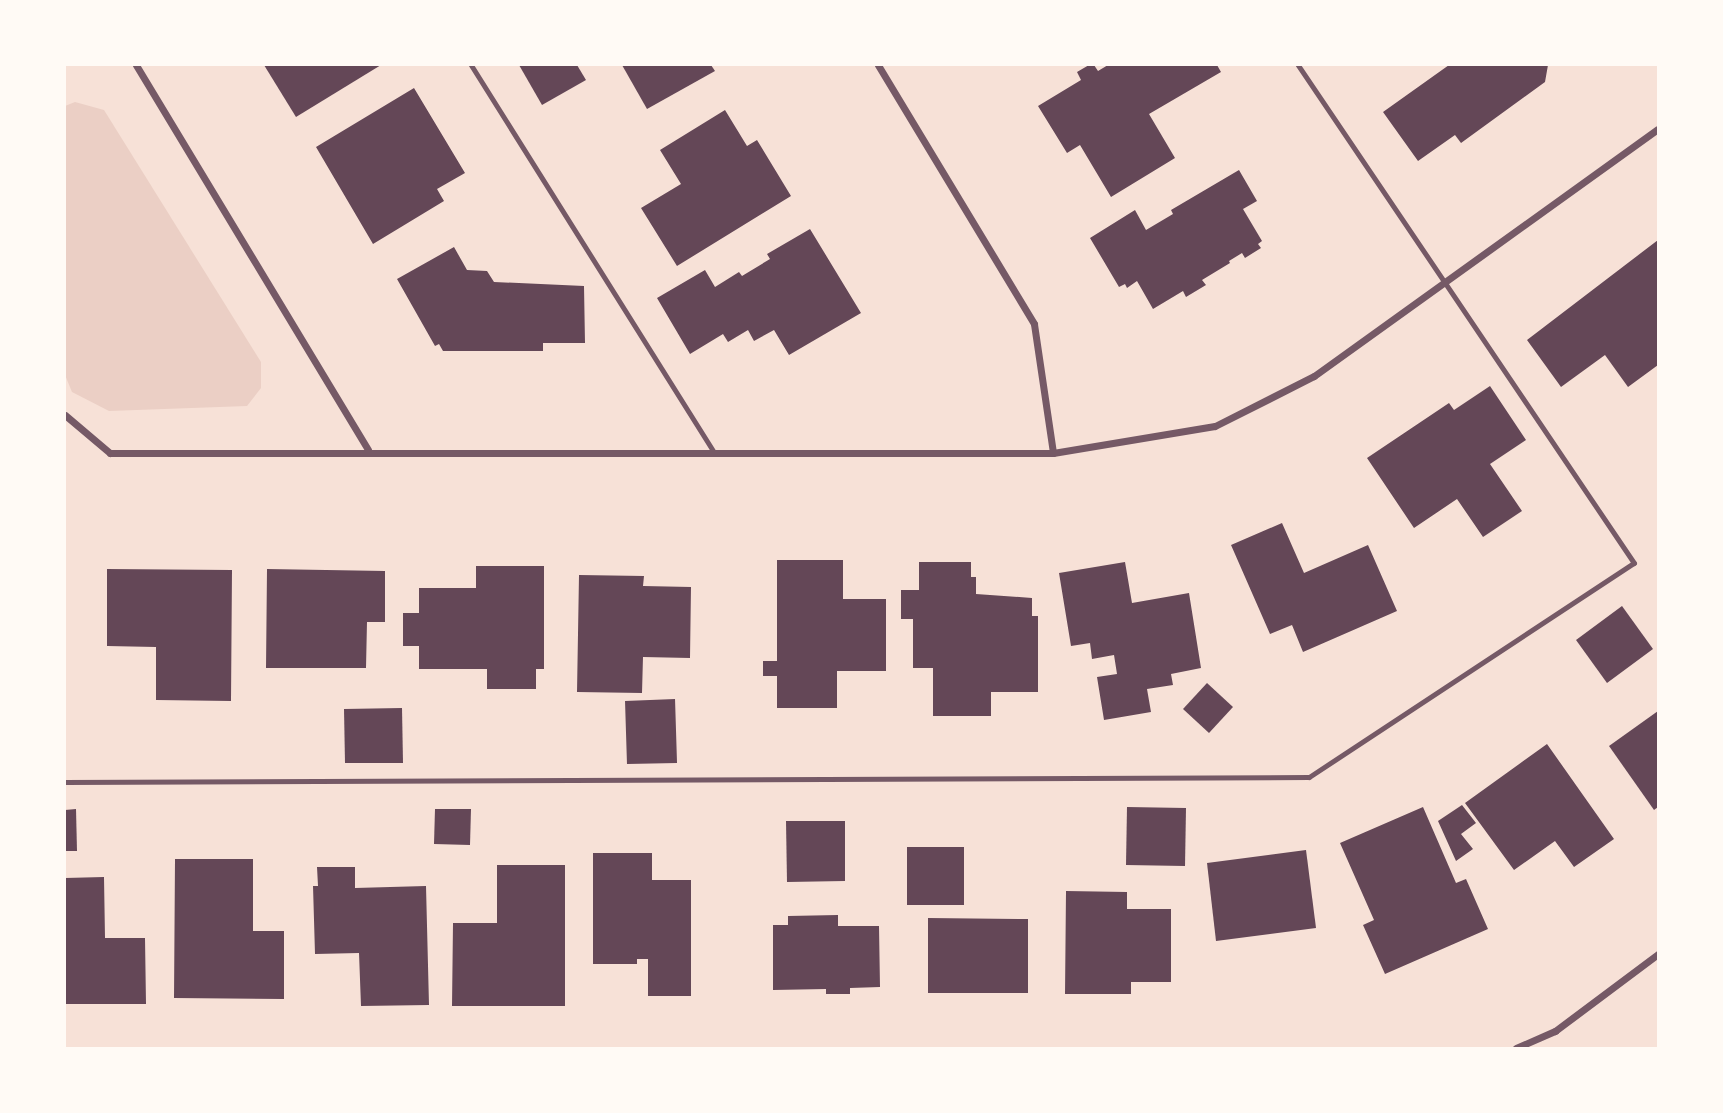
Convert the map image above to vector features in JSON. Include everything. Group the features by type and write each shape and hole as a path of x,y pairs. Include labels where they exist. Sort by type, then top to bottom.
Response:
{"street":[{"path":"136,65 368,450"},
{"path":"878,65 1034,324 1053,453"},
{"path":"65,415 110,453 368,450 1053,453 1215,426 1314,376 1658,129"},
{"path":"1517,1048 1555,1031 1658,954"}],"lane":[{"path":"471,65 713,451"},
{"path":"65,782 1309,777 1634,563 1447,281 1298,65"}],"shaded area":[{"path":"75,102 104,110 261,362 261,388 247,406 109,411 72,392 65,375 65,106"}],"building":[{"path":"264,65 381,65 296,117"},
{"path":"519,65 577,65 586,80 542,105"},
{"path":"622,65 711,65 715,71 647,109"},
{"path":"1094,65 1098,71 1108,65 1217,65 1221,72 1149,114 1175,158 1111,197 1080,145 1067,153 1038,106 1081,80 1077,72"},
{"path":"1449,65 1548,65 1545,82 1461,143 1455,135 1418,161 1383,112"},
{"path":"414,88 465,173 437,189 444,201 373,244 316,147"},
{"path":"725,110 747,146 757,140 791,196 677,266 641,208 681,184 660,150"},
{"path":"1239,170 1257,201 1243,209 1262,241 1258,244 1261,248 1245,258 1242,253 1229,261 1230,263 1202,280 1206,285 1186,297 1183,291 1153,309 1137,281 1127,288 1125,284 1119,287 1090,238 1135,210 1146,230 1173,214 1171,210"},
{"path":"810,229 861,313 789,355 774,330 754,341 748,330 728,342 723,334 690,354 657,298 705,270 715,287 739,272 742,276 770,259 767,254"},
{"path":"1658,240 1658,365 1628,387 1605,355 1561,387 1527,340"},
{"path":"454,247 467,270 487,271 494,282 584,286 585,343 543,343 543,351 443,351 439,344 435,346 397,279"},
{"path":"1490,386 1526,440 1490,464 1522,511 1483,537 1457,499 1414,528 1367,458 1449,403 1454,410"},
{"path":"1282,523 1304,573 1368,545 1397,611 1303,652 1292,625 1270,634 1231,545"},
{"path":"777,560 843,560 843,599 886,599 886,671 837,671 837,708 777,708 777,676 763,676 763,661 777,661"},
{"path":"919,562 971,562 971,577 976,577 976,594 1032,598 1032,616 1038,616 1038,692 991,692 991,716 933,716 933,668 913,668 913,619 901,619 901,590 919,590"},
{"path":"1125,562 1132,603 1189,593 1201,668 1171,674 1173,685 1147,689 1151,712 1104,720 1097,677 1117,674 1114,655 1092,659 1090,643 1071,646 1059,573"},
{"path":"476,566 544,566 544,669 536,669 536,689 487,689 487,669 419,669 419,646 403,646 403,613 419,613 419,588 476,588"},
{"path":"107,569 232,570 231,701 156,700 156,647 107,646"},
{"path":"267,569 385,571 385,622 367,622 366,668 266,668"},
{"path":"579,575 644,576 643,586 691,587 690,658 643,657 642,693 577,692"},
{"path":"1622,606 1653,649 1607,683 1576,640"},
{"path":"1207,683 1233,707 1209,733 1183,709"},
{"path":"675,699 677,763 627,764 625,701"},
{"path":"402,708 403,763 345,763 344,709"},
{"path":"1658,711 1658,807 1654,810 1609,746"},
{"path":"1547,744 1614,839 1574,867 1555,841 1514,870 1465,803"},
{"path":"1462,805 1476,823 1461,834 1473,849 1456,861 1438,821"},
{"path":"1127,807 1186,808 1185,866 1126,865"},
{"path":"1423,807 1456,883 1466,879 1488,929 1385,974 1363,925 1374,920 1340,843"},
{"path":"76,809 77,851 65,851 65,810"},
{"path":"435,809 471,809 470,845 434,844"},
{"path":"786,821 845,821 845,881 787,882"},
{"path":"907,847 964,847 964,905 907,905"},
{"path":"1306,850 1316,928 1216,941 1207,863"},
{"path":"593,853 652,853 652,880 691,880 691,996 648,996 648,959 637,959 637,964 593,964"},
{"path":"175,859 253,859 253,931 284,931 284,999 174,998"},
{"path":"497,865 565,865 565,1006 452,1006 453,923 497,923"},
{"path":"317,867 355,867 355,888 426,886 429,1005 361,1006 359,953 315,954 313,886 318,886"},
{"path":"104,877 105,938 145,938 146,1004 65,1004 65,878"},
{"path":"1066,891 1127,892 1127,909 1171,909 1171,982 1131,982 1131,994 1065,994"},
{"path":"838,915 838,926 879,926 880,987 850,988 850,994 826,994 826,989 773,990 773,925 788,925 788,916"},
{"path":"928,918 1028,919 1028,993 928,993"}]}
